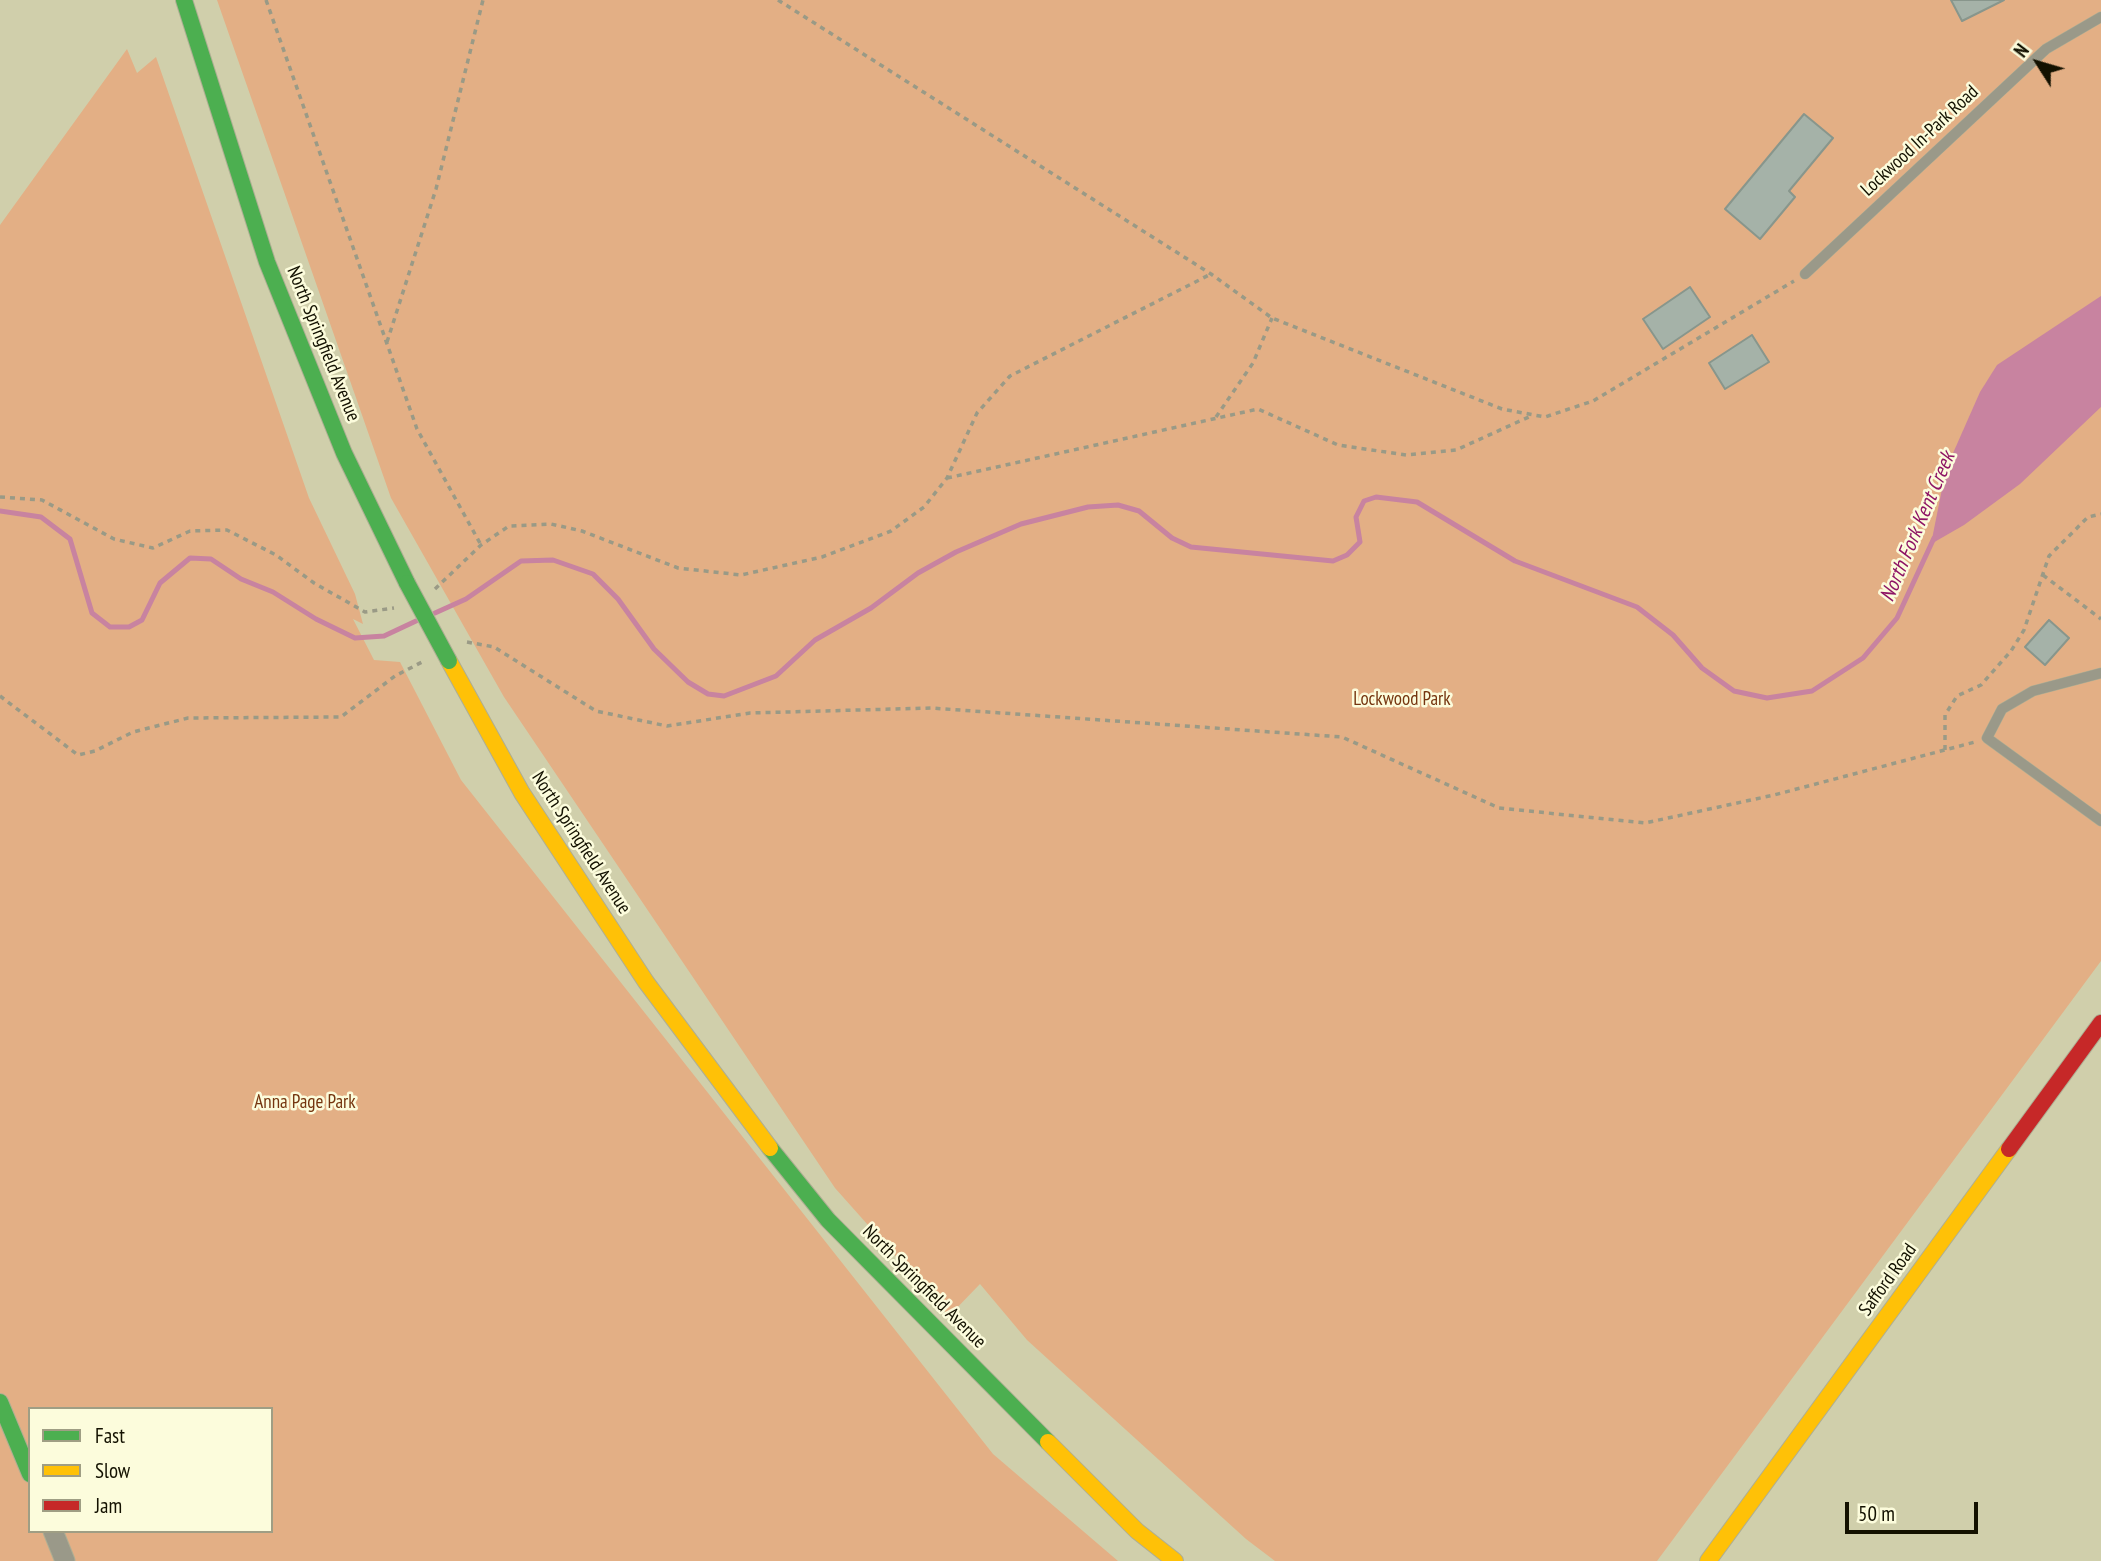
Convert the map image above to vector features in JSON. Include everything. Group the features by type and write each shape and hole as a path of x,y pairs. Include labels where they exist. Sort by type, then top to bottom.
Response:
{"main road":[{"name":"North Springfield Avenue","path":"184,0 267,262 344,453 407,583 522,793 646,982 732,1101 838,1230 1137,1531 1175,1561"},
{"name":"Safford Road","path":"1708,1561 2101,1023"},
{"path":"0,1402 28,1469"}],"street":[{"path":"54,1533 65,1561"}],"lane":[{"name":"Lockwood In-Park Road","path":"1805,274 2046,49 2101,17"},
{"path":"2101,673 2033,691 2002,709 1987,738 2101,821"}],"path":[{"path":"266,0 417,429 481,545"},
{"path":"386,344 436,189 483,0"},
{"path":"778,0 1211,274 1272,318 1502,410 1545,417 1594,401 1805,274"},
{"path":"432,592 481,545 509,526 551,524 582,531 678,568 741,575 822,557 891,531 924,507 947,478 977,413 1010,376 1211,274"},
{"path":"1214,419 1253,363 1272,318"},
{"path":"947,478 1258,409 1338,444 1406,455 1455,450 1533,415"},
{"path":"0,497 43,500 114,539 153,548 190,531 226,530 276,555 314,583 365,612 399,607"},
{"path":"1945,750 1945,715 1957,696 1981,685 2011,651 2024,630 2049,556 2088,517 2101,514"},
{"path":"2043,575 2101,619"},
{"path":"463,641 494,647 596,711 667,726 750,713 931,708 1342,737 1499,808 1645,822 1774,795 1987,738"},
{"path":"0,696 78,755 95,751 133,732 188,718 341,717 395,676 429,659"}],"green space":[{"name":"Lockwood Park","path":"217,0 2101,0 2101,961 1657,1561 1275,1561 1246,1539 1027,1340 980,1284 949,1316 835,1188 504,697 391,498"},
{"name":"Anna Page Park","path":"127,49 137,73 156,57 309,498 355,594 363,624 353,619 374,660 400,662 461,780 993,1454 1118,1561 0,1561 0,225"}],"shaded area":[{"path":"2101,296 2101,407 2020,484 1964,525 1931,544 1946,469 1980,392 1997,365"}],"building":[{"path":"1951,0 2004,0 1962,21"},
{"path":"1804,114 1833,138 1789,191 1795,197 1760,239 1725,209"},
{"path":"1690,287 1710,317 1663,349 1643,319"},
{"path":"1752,335 1769,362 1725,389 1709,363"},
{"path":"2049,620 2069,638 2045,665 2025,647"}],"waterway":[{"name":"North Fork Kent Creek","path":"435,613 466,599 521,561 553,560 593,574 618,599 654,649 688,682 708,694 724,696 776,676 815,640 871,608 918,573 956,552 1021,524 1088,507 1118,505 1139,511 1172,538 1191,547 1333,561 1347,555 1360,542 1356,517 1364,501 1376,497 1417,502 1515,561 1637,607 1673,635 1702,668 1734,691 1767,698 1812,691 1863,658 1897,618 1934,538"},
{"name":"North Fork Kent Creek","path":"0,511 41,517 70,539 92,613 110,627 129,627 142,620 160,583 190,558 211,559 241,579 273,592 316,619 355,638 384,636 416,621"}],"traffic: fast":[{"path":"184,0 267,262 344,453 407,583"},
{"path":"407,583 449,661"},
{"path":"770,1148 828,1220 1048,1442"},
{"path":"0,1402 28,1469"}],"traffic: slow":[{"path":"449,661 522,793 646,982 770,1148"},
{"path":"1708,1561 2009,1149"},
{"path":"1048,1442 1137,1531 1175,1561"}],"traffic: jam":[{"path":"2009,1149 2101,1023"}]}
